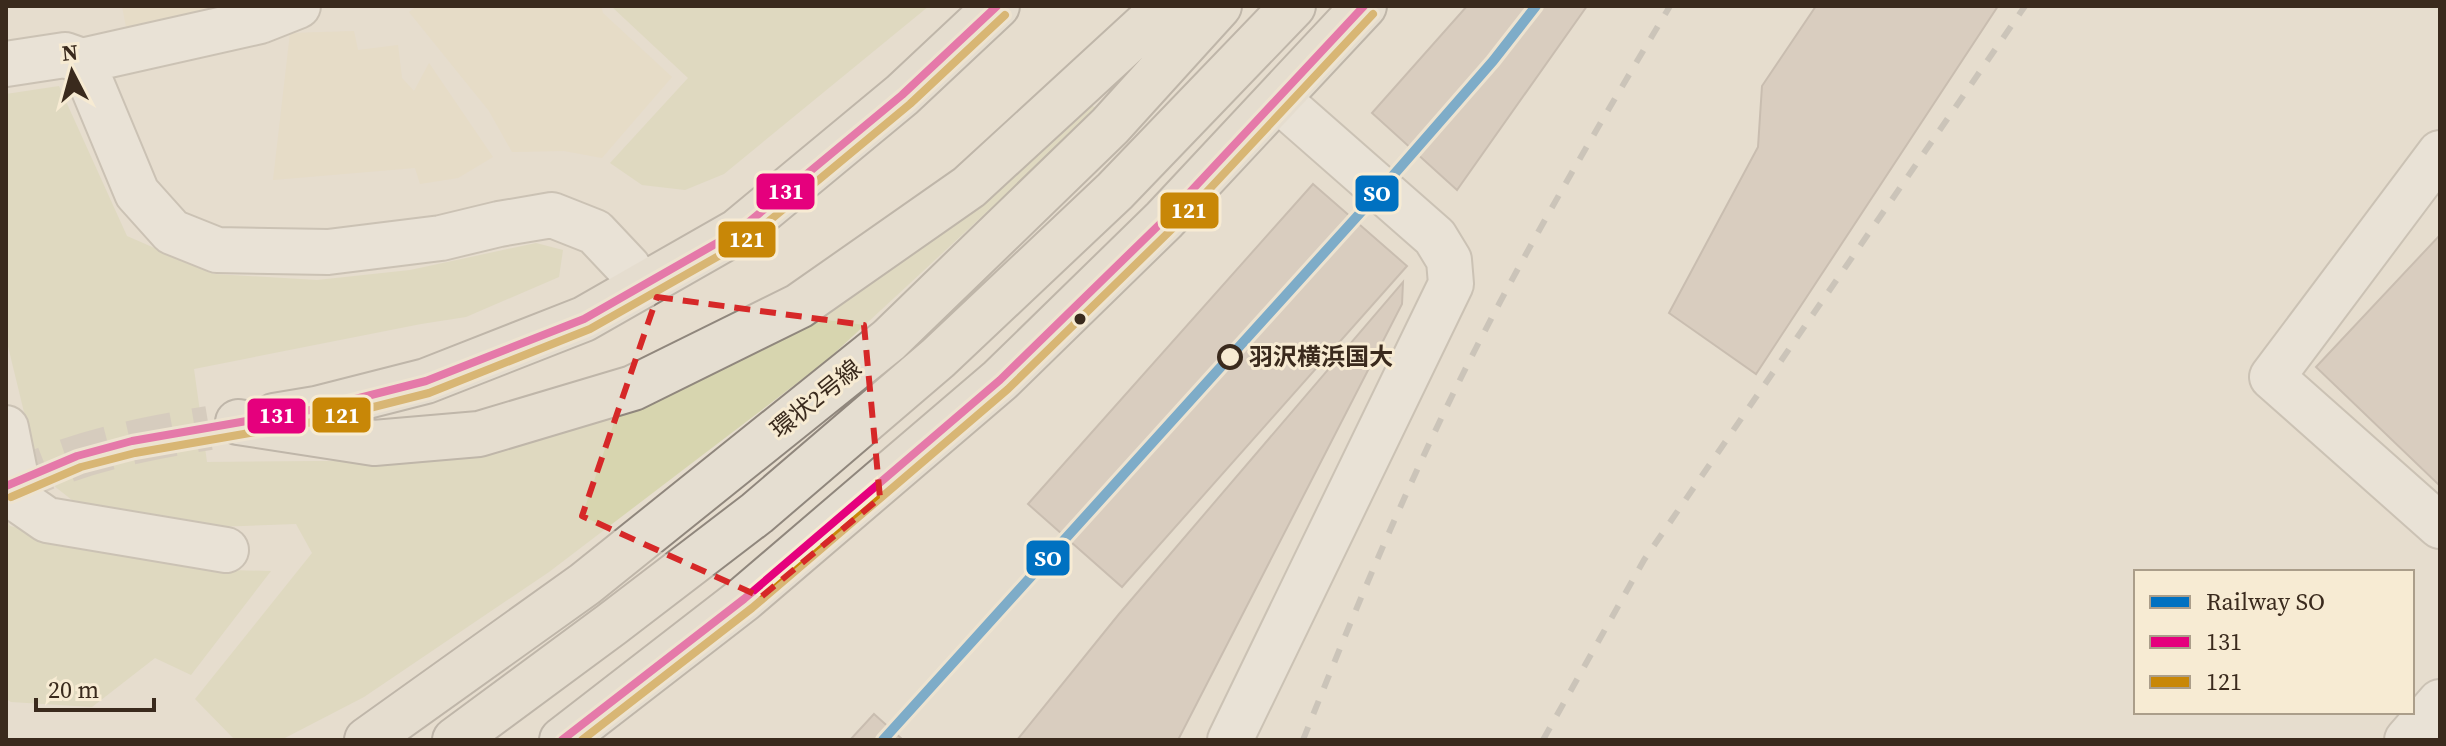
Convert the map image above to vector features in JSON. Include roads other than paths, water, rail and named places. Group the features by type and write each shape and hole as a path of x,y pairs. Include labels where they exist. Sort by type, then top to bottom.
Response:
{"main road":[{"path":"997,6 902,95 738,231 584,319 426,381 316,409 223,425 374,443 479,434 633,388 799,306 969,187 1166,6"},
{"name":"環状2号線","path":"367,740 585,584 889,340 1110,126 1219,6"},
{"name":"環状2号線","path":"455,740 757,513 938,358 1115,191 1293,6"},
{"path":"562,740 744,599 1000,380 1164,220 1364,6"}],"street":[{"path":"22,61 65,55 82,61 260,21 298,6"},
{"path":"82,61 137,193 172,232 217,250 328,252 441,238 552,215 595,232 628,267 640,286"},
{"path":"1230,740 1451,284 1449,260 1435,237 1279,100"},
{"path":"2440,153 2272,377 2440,526"},
{"path":"6,428 21,502 47,520 226,550"},
{"path":"2407,740 2440,702"}],"tunnel":[{"path":"6,486 80,456 156,437 209,428"}],"railway":[{"path":"1303,740 1385,542 1476,348 1546,218 1670,6"},
{"path":"1543,740 1644,560 2025,6"}],"rail line":[{"name":"SO","path":"883,740 1362,211 1493,61 1536,6"}],"place":[{"name":"羽沢横浜国大","path":"1230,357"}]}
